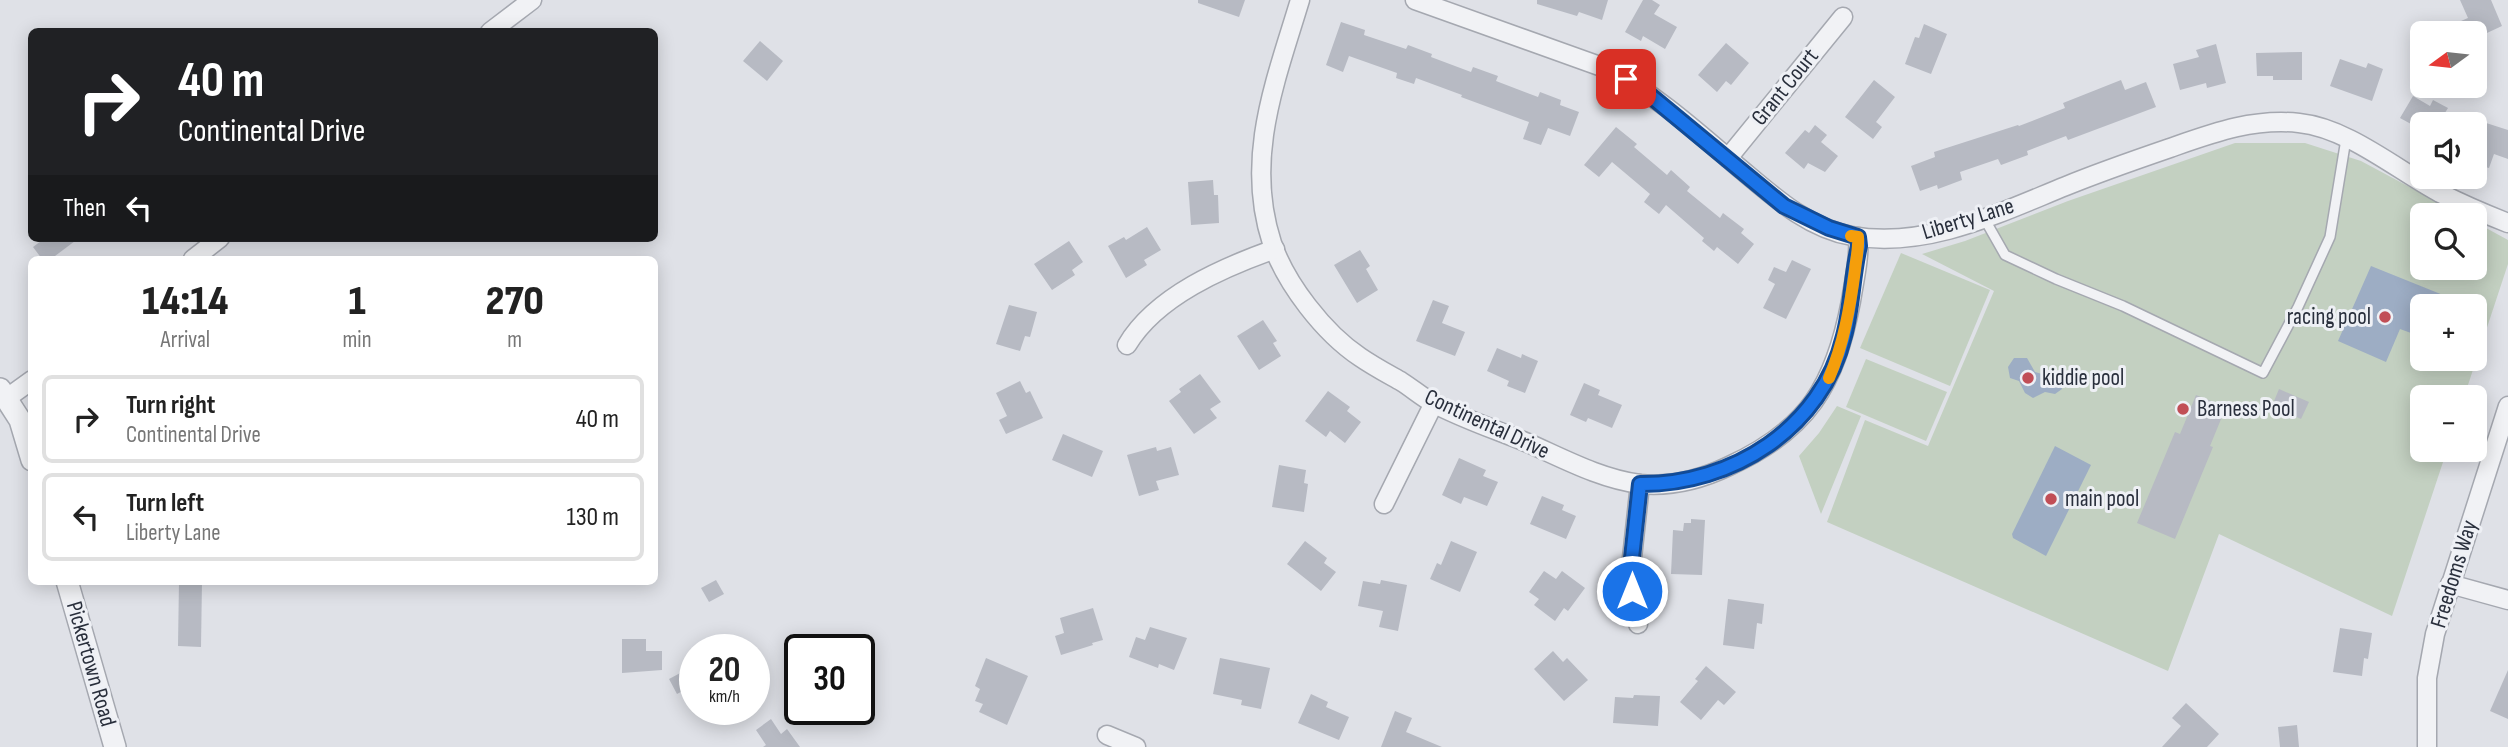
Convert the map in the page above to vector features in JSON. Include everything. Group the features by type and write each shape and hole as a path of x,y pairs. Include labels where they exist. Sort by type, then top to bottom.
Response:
{"street":[{"path":"495,28 532,0"},
{"name":"Continental Drive","path":"1300,0 1266,111 1262,138 1261,184 1267,223 1275,249 1298,291 1315,316 1336,338 1359,356 1434,403 1599,474 1640,484 1697,479 1720,470 1778,439 1797,423 1826,383 1837,360 1852,295 1858,237"},
{"name":"Liberty Lane","path":"1415,0 1605,68 1626,79 1728,158 1784,206 1829,228 1858,237 1907,237 1936,233 2232,127 2264,122 2300,123 2335,133 2440,193 2508,223"},
{"name":"Grant Court","path":"1728,158 1843,17"},
{"path":"197,256 215,242"},
{"path":"1127,345 1147,318 1180,295 1220,270 1275,249"},
{"path":"28,382 4,394 20,420 28,447"},
{"path":"1384,504 1434,403"},
{"name":"Freedoms Way","path":"2427,747 2427,678 2435,634 2508,406"},
{"path":"1638,624 1631,567 1640,484"},
{"path":"2450,584 2508,600"},
{"name":"Pickertown Road","path":"68,585 115,747"},
{"path":"1107,735 1136,747"}],"lane":[{"path":"1984,218 2005,255 2123,306 2263,373 2298,307 2330,237 2346,139"}],"green space":[{"name":"Barness Pool","path":"2235,143 2305,143 2361,161 2440,203 2410,203 2410,280 2487,280 2487,229 2508,240 2508,264 2487,327 2487,294 2410,294 2410,371 2473,371 2468,385 2410,385 2410,462 2443,462 2392,616 2219,534 2168,671 1827,522 1865,420 1928,446 1994,291 1922,254 1965,241 2068,201"},
{"path":"1901,253 1990,290 1950,386 1860,348"},
{"path":"1866,359 1947,392 1926,441 1846,407"},
{"path":"1837,406 1861,416 1821,514 1799,456"}],"water":[{"name":"racing pool","path":"2371,266 2441,294 2410,294 2410,333 2400,329 2386,362 2338,341"},
{"name":"kiddie pool","path":"2014,358 2027,358 2035,372 2042,374 2045,379 2059,379 2062,389 2055,394 2045,392 2033,398 2025,393 2019,381 2010,378 2008,367"},
{"name":"main pool","path":"2055,446 2091,465 2046,556 2013,538 2012,534"}],"building":[{"path":"1198,0 1245,0 1239,17 1198,3"},
{"path":"1537,0 1608,0 1602,20 1579,12 1577,16 1537,4"},
{"path":"1643,0 1652,0 1660,5 1654,14 1677,27 1665,49 1643,36 1641,41 1625,32"},
{"path":"2460,0 2491,0 2502,26 2487,33 2487,21 2461,21 2468,18"},
{"path":"1341,22 1365,30 1364,35 1406,49 1408,45 1471,72 1473,67 1498,76 1496,81 1538,97 1540,92 1561,100 1560,105 1579,112 1570,136 1548,128 1541,145 1523,139 1529,122 1461,97 1462,95 1416,78 1414,84 1396,78 1397,73 1349,56 1343,72 1326,65"},
{"path":"1924,24 1947,34 1931,74 1905,64 1915,37 1919,38"},
{"path":"760,41 783,61 767,81 743,61"},
{"path":"1726,43 1749,63 1731,85 1726,81 1717,92 1698,75"},
{"path":"2216,44 2226,83 2207,88 2206,83 2180,90 2173,64 2199,57 2196,50"},
{"path":"2302,52 2302,80 2273,80 2273,76 2257,76 2256,53"},
{"path":"2340,59 2366,68 2368,63 2383,69 2372,101 2330,86"},
{"path":"1874,80 1895,97 1876,122 1882,127 1873,139 1845,117"},
{"path":"2121,80 2125,90 2146,82 2156,107 2068,140 2066,136 2027,151 2028,155 2001,165 1998,159 1960,172 1962,180 1938,189 1937,185 1920,191 1911,166 1935,157 1934,152 2019,126 2065,108 2063,103"},
{"path":"2412,98 2430,106 2433,100 2448,108 2446,112 2410,112 2410,123 2400,118"},
{"path":"2487,123 2508,130 2508,159 2494,154 2489,168"},
{"path":"1815,125 1827,135 1821,142 1838,156 1825,172 1808,163 1804,169 1785,153 1805,130 1809,133"},
{"path":"1616,127 1637,144 1634,147 1667,175 1671,170 1690,187 1687,191 1720,218 1723,213 1744,229 1741,233 1754,244 1738,264 1717,247 1714,251 1702,241 1704,238 1666,205 1659,214 1644,202 1650,194 1612,162 1599,177 1584,165"},
{"path":"1213,180 1214,195 1218,195 1219,223 1191,225 1188,182"},
{"path":"1147,227 1161,250 1144,260 1147,265 1126,278 1108,246 1124,237 1126,240"},
{"path":"1069,241 1083,262 1072,270 1075,275 1052,290 1034,264"},
{"path":"40,242 74,242 55,256 40,256 33,247"},
{"path":"1360,250 1370,266 1366,269 1378,290 1357,303 1334,265"},
{"path":"1792,260 1811,269 1786,319 1763,308 1775,284 1768,280 1774,267 1786,272"},
{"path":"1433,300 1449,306 1442,323 1465,332 1455,356 1416,341"},
{"path":"1009,305 1037,312 1030,337 1025,336 1020,351 996,344"},
{"path":"1263,320 1277,341 1273,343 1281,356 1259,370 1237,336"},
{"path":"1497,348 1521,358 1522,354 1538,361 1525,393 1507,386 1509,381 1487,371"},
{"path":"1200,374 1221,402 1210,409 1217,418 1194,434 1169,401 1181,392 1179,389"},
{"path":"1020,381 1026,393 1030,391 1043,418 1006,434 999,420 1007,416 996,393"},
{"path":"1584,383 1600,390 1598,395 1622,405 1612,428 1588,418 1586,422 1570,415"},
{"path":"2279,389 2309,402 2301,419 2272,406"},
{"path":"1328,391 1350,407 1347,411 1361,422 1345,443 1330,431 1326,437 1305,421"},
{"path":"2196,395 2226,407 2210,446 2213,447 2175,539 2137,523 2175,432 2180,434"},
{"path":"1063,434 1103,451 1092,477 1052,460"},
{"path":"1156,447 1157,451 1171,447 1179,475 1156,481 1159,490 1139,496 1127,455"},
{"path":"1459,458 1486,470 1483,476 1498,482 1487,506 1464,497 1461,504 1442,495"},
{"path":"1279,465 1306,470 1304,483 1308,484 1304,512 1272,507"},
{"path":"1542,496 1564,505 1562,510 1576,516 1566,539 1530,524"},
{"path":"1691,519 1705,520 1702,575 1671,574 1673,530 1683,531 1684,523 1691,523"},
{"path":"1305,541 1327,558 1324,563 1336,572 1321,591 1287,564"},
{"path":"1451,541 1477,552 1460,592 1430,579 1437,563 1441,565"},
{"path":"1544,571 1556,579 1562,571 1585,588 1568,611 1564,608 1555,621 1534,605 1539,599 1529,592"},
{"path":"716,580 724,594 709,602 701,588"},
{"path":"1381,580 1407,585 1398,631 1379,627 1383,611 1358,606 1363,581 1380,584"},
{"path":"179,585 202,585 201,647 178,646"},
{"path":"1728,599 1764,604 1762,624 1757,623 1754,649 1723,645"},
{"path":"1093,608 1103,640 1061,655 1055,636 1064,633 1060,618"},
{"path":"1150,627 1187,638 1174,670 1159,664 1158,668 1129,657 1136,637 1145,640"},
{"path":"2340,628 2372,633 2368,659 2364,658 2362,676 2333,672"},
{"path":"622,639 646,639 646,651 662,651 662,670 622,673"},
{"path":"1553,651 1563,662 1567,658 1588,680 1564,701 1534,669"},
{"path":"986,658 1028,676 1007,725 979,712 983,704 975,701 980,689 975,686"},
{"path":"1220,658 1270,668 1261,709 1241,705 1242,700 1213,694"},
{"path":"1706,666 1736,692 1724,705 1718,700 1701,720 1680,702 1698,681 1695,679"},
{"path":"2508,670 2508,719 2490,711"},
{"path":"679,674 679,693 677,694 669,679"},
{"path":"1311,694 1328,702 1326,707 1349,717 1339,740 1298,723"},
{"path":"1634,695 1660,696 1658,726 1613,723 1615,697 1633,698"},
{"path":"2186,703 2219,734 2207,747 2162,747 2181,726 2172,718"},
{"path":"1395,711 1412,718 1406,732 1442,747 1381,747"},
{"path":"770,720 781,734 787,729 800,747 763,747 766,745 756,730 763,725 770,725"},
{"path":"2297,725 2299,747 2280,747 2278,727"}],"slow traffic":[{"path":"1829,378 1844,336 1852,295 1859,246 1858,237 1851,236"}],"place":[{"name":"racing pool","path":"2385,317"},
{"name":"kiddie pool","path":"2028,378"},
{"name":"Barness Pool","path":"2183,409"},
{"name":"main pool","path":"2051,499"}],"route":[{"path":"1626,79 1646,92 1784,206 1806,219 1858,237 1859,246 1852,295 1837,360 1813,404 1797,423 1778,439 1742,460 1697,479 1640,484 1631,567 1632,591"}]}
